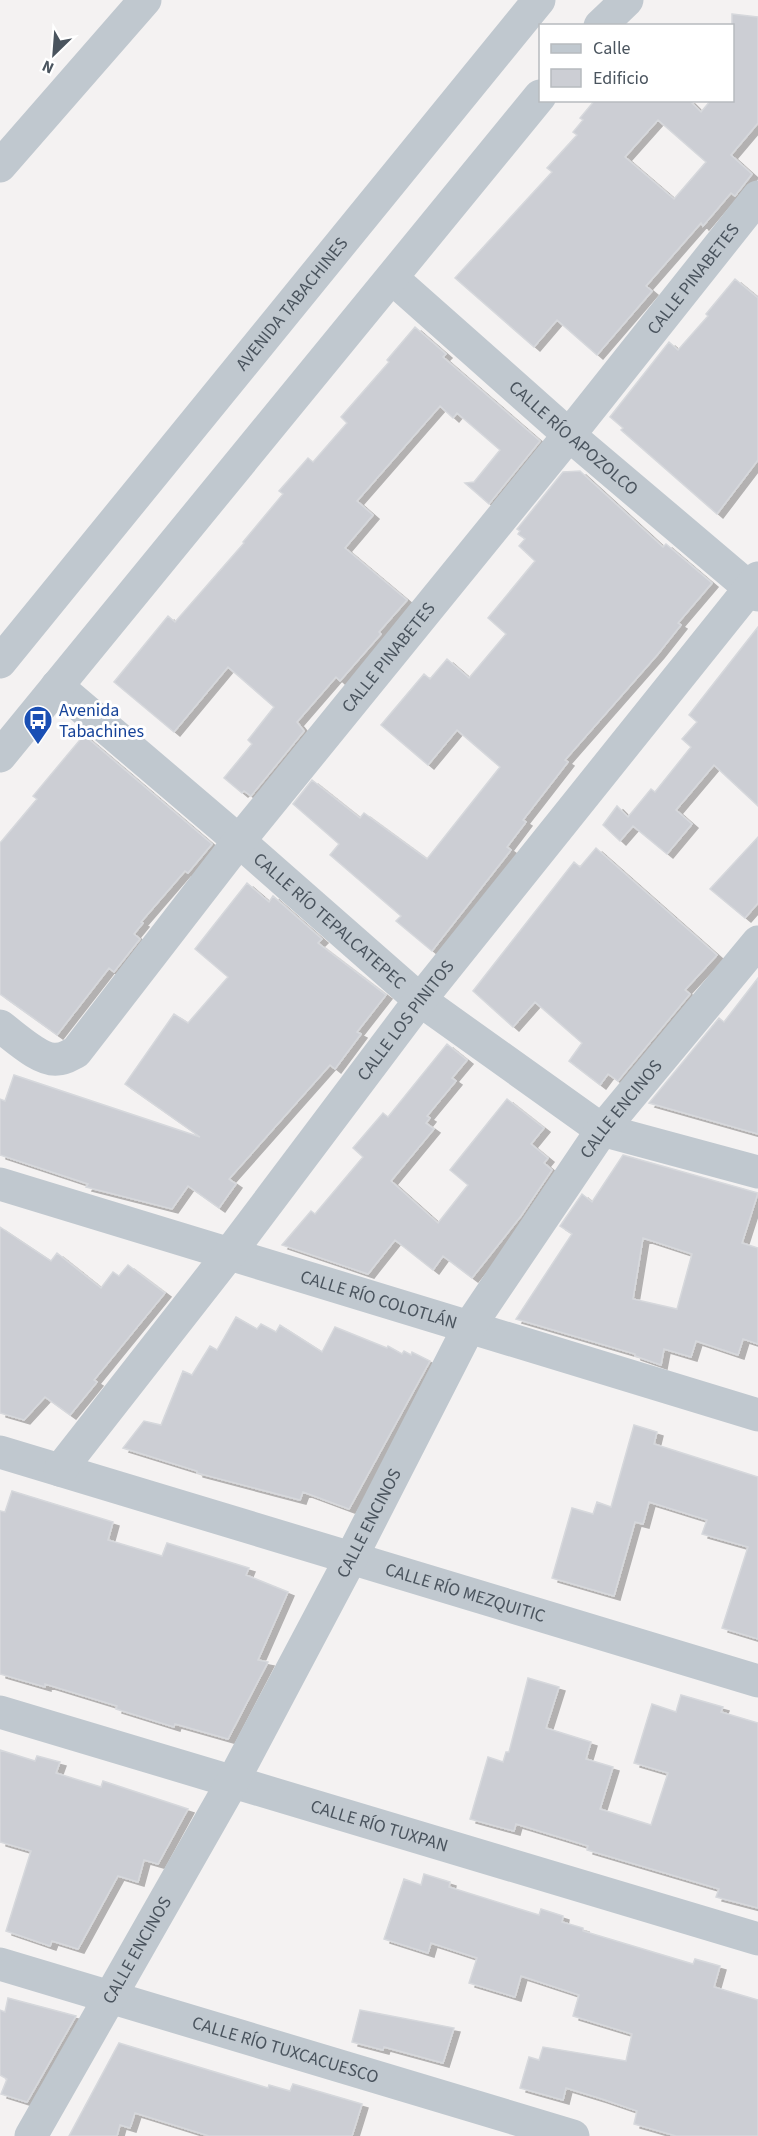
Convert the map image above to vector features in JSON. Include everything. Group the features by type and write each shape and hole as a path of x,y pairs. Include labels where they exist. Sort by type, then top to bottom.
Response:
{"street":[{"path":"0,166 145,0"},
{"name":"AVENIDA TABACHINES","path":"0,662 539,0"},
{"path":"602,24 627,0"},
{"path":"0,756 539,97"},
{"name":"CALLE PINABETES","path":"0,1026 47,1059 56,1060 76,1052 239,841 569,435 758,197"},
{"name":"CALLE RÍO APOZOLCO","path":"392,278 569,435 755,587"},
{"name":"CALLE LOS PINITOS","path":"60,1470 230,1254 420,1000 755,587"},
{"name":"CALLE RÍO TEPALCATEPEC","path":"57,686 239,841 420,1000 602,1130 758,1172"},
{"name":"CALLE ENCINOS","path":"31,2136 233,1781 351,1558 469,1327 602,1130 758,942"},
{"name":"CALLE RÍO COLOTLÁN","path":"0,1184 758,1415"},
{"name":"CALLE RÍO MEZQUITIC","path":"0,1452 758,1680"},
{"name":"CALLE RÍO TUXPAN","path":"0,1712 758,1939"},
{"name":"CALLE RÍO TUXCACUESCO","path":"0,1964 573,2136"}],"building":[{"path":"732,14 758,17 758,123 731,155 752,174 735,196 731,193 703,226 701,223 646,286 652,291 597,355 557,320 534,347 455,278 552,172 547,168 577,135 573,132 583,120 580,118 593,102 691,102 701,112 709,102 734,102","holes":["658,120 706,162 674,199 625,157"]},
{"path":"735,279 758,298 758,460 717,514 621,430 623,428 610,417 669,342 678,350 708,316 706,314"},
{"path":"415,327 446,354 443,357 540,441 489,504 465,483 474,482 500,450 457,413 453,418 440,406 357,501 373,515 345,548 407,600 340,681 336,677 297,722 304,731 251,796 244,791 242,793 224,778 252,744 248,740 274,707 228,667 174,732 114,682 168,616 175,622 244,543 283,494 279,491 308,458 313,462 347,423 341,417 389,362 387,360"},
{"path":"580,471 663,547 666,544 712,583 678,623 681,625 658,654 565,760 568,762 523,820 526,822 507,847 511,850 432,951 396,921 401,916 330,855 339,844 293,804 312,780 360,818 364,813 427,859 500,767 457,730 428,765 381,725 424,674 430,679 447,659 469,678 506,634 488,618 535,561 519,546 525,539 518,534 520,531 517,529 563,472"},
{"path":"758,627 758,806 714,765 676,810 692,824 667,854 633,826 620,841 603,825 617,806 628,817 651,789 655,792 691,747 682,739 697,722 689,715"},
{"path":"84,735 212,844 141,922 143,923 134,934 140,939 114,972 109,968 57,1035 0,994 0,843 37,799 33,796"},
{"path":"758,837 758,903 745,918 710,889"},
{"path":"596,848 717,955 685,990 690,994 618,1081 608,1074 600,1085 569,1061 582,1043 535,1002 513,1027 473,991 574,862 580,867"},
{"path":"247,883 269,902 273,896 322,939 318,943 386,995 357,1032 361,1034 335,1069 330,1065 229,1179 236,1184 219,1208 188,1186 172,1209 86,1187 88,1184 0,1155 0,1099 5,1101 14,1075 200,1137 125,1084 174,1014 188,1023 228,977 195,949"},
{"path":"758,978 758,1134 649,1103 719,1018 724,1022"},
{"path":"447,1044 467,1060 452,1078 456,1081 427,1116 430,1118 426,1123 434,1129 391,1181 438,1223 468,1185 450,1170 507,1099 544,1128 531,1144 548,1158 544,1163 552,1170 521,1216 472,1278 443,1256 433,1270 395,1240 368,1274 282,1245 311,1211 315,1214 363,1157 353,1148 383,1113 388,1117"},
{"path":"623,1155 758,1193 742,1243 758,1248 758,1344 743,1339 738,1355 696,1341 691,1357 664,1349 661,1365 635,1356 635,1354 516,1319 572,1234 560,1226 582,1194 592,1202","holes":["643,1238 692,1254 677,1309 633,1299"]},
{"path":"0,1227 51,1261 57,1253 101,1288 113,1272 119,1276 128,1265 165,1293 94,1380 97,1382 70,1415 45,1397 24,1420 0,1413"},
{"path":"236,1317 257,1329 261,1324 276,1332 280,1325 322,1352 335,1327 387,1348 388,1346 402,1354 404,1351 411,1355 412,1352 430,1361 349,1509 303,1492 300,1500 197,1473 197,1471 123,1448 144,1421 161,1425 183,1371 192,1375 210,1346 217,1350"},
{"path":"634,1425 657,1432 654,1444 758,1477 758,1639 722,1628 748,1547 702,1534 707,1520 649,1502 643,1524 635,1522 614,1596 552,1578 572,1508 593,1514 597,1502 611,1507"},
{"path":"12,1491 113,1522 108,1540 162,1556 167,1543 249,1568 246,1575 288,1592 258,1660 268,1662 228,1739 175,1724 174,1727 116,1709 117,1706 45,1684 45,1687 0,1674 0,1511 5,1512"},
{"path":"528,1678 559,1687 546,1728 591,1742 586,1759 613,1767 600,1809 651,1825 668,1773 634,1763 652,1704 676,1712 681,1695 723,1707 721,1712 758,1723 758,1908 716,1897 719,1889 587,1850 588,1846 516,1824 514,1831 470,1819 488,1757 503,1762 506,1752 509,1752"},
{"path":"0,1750 35,1761 37,1756 60,1762 56,1773 101,1787 103,1781 188,1809 158,1864 144,1860 138,1882 118,1876 78,1949 52,1941 50,1946 6,1931 31,1851 0,1842"},
{"path":"424,1874 450,1882 449,1887 539,1915 541,1909 563,1916 562,1922 583,1928 583,1931 693,1964 695,1959 720,1966 714,1987 758,2000 758,2136 676,2136 634,2124 637,2111 602,2099 566,2088 563,2100 520,2088 529,2057 539,2060 543,2047 626,2061 632,2034 573,2016 579,1995 521,1976 515,1997 469,1983 477,1958 431,1943 428,1953 384,1939 404,1879 421,1885"},
{"path":"8,1998 76,2016 27,2102 1,2094 7,2079 0,2075 0,2010 5,2012"},
{"path":"360,2010 454,2028 443,2063 384,2047 383,2050 352,2042"},
{"path":"119,2043 268,2088 269,2085 290,2091 293,2084 362,2104 352,2136 209,2136 135,2113 130,2128 120,2125 117,2136 69,2136"}],"place":[{"name":"Avenida Tabachines","path":"38,746"}]}
